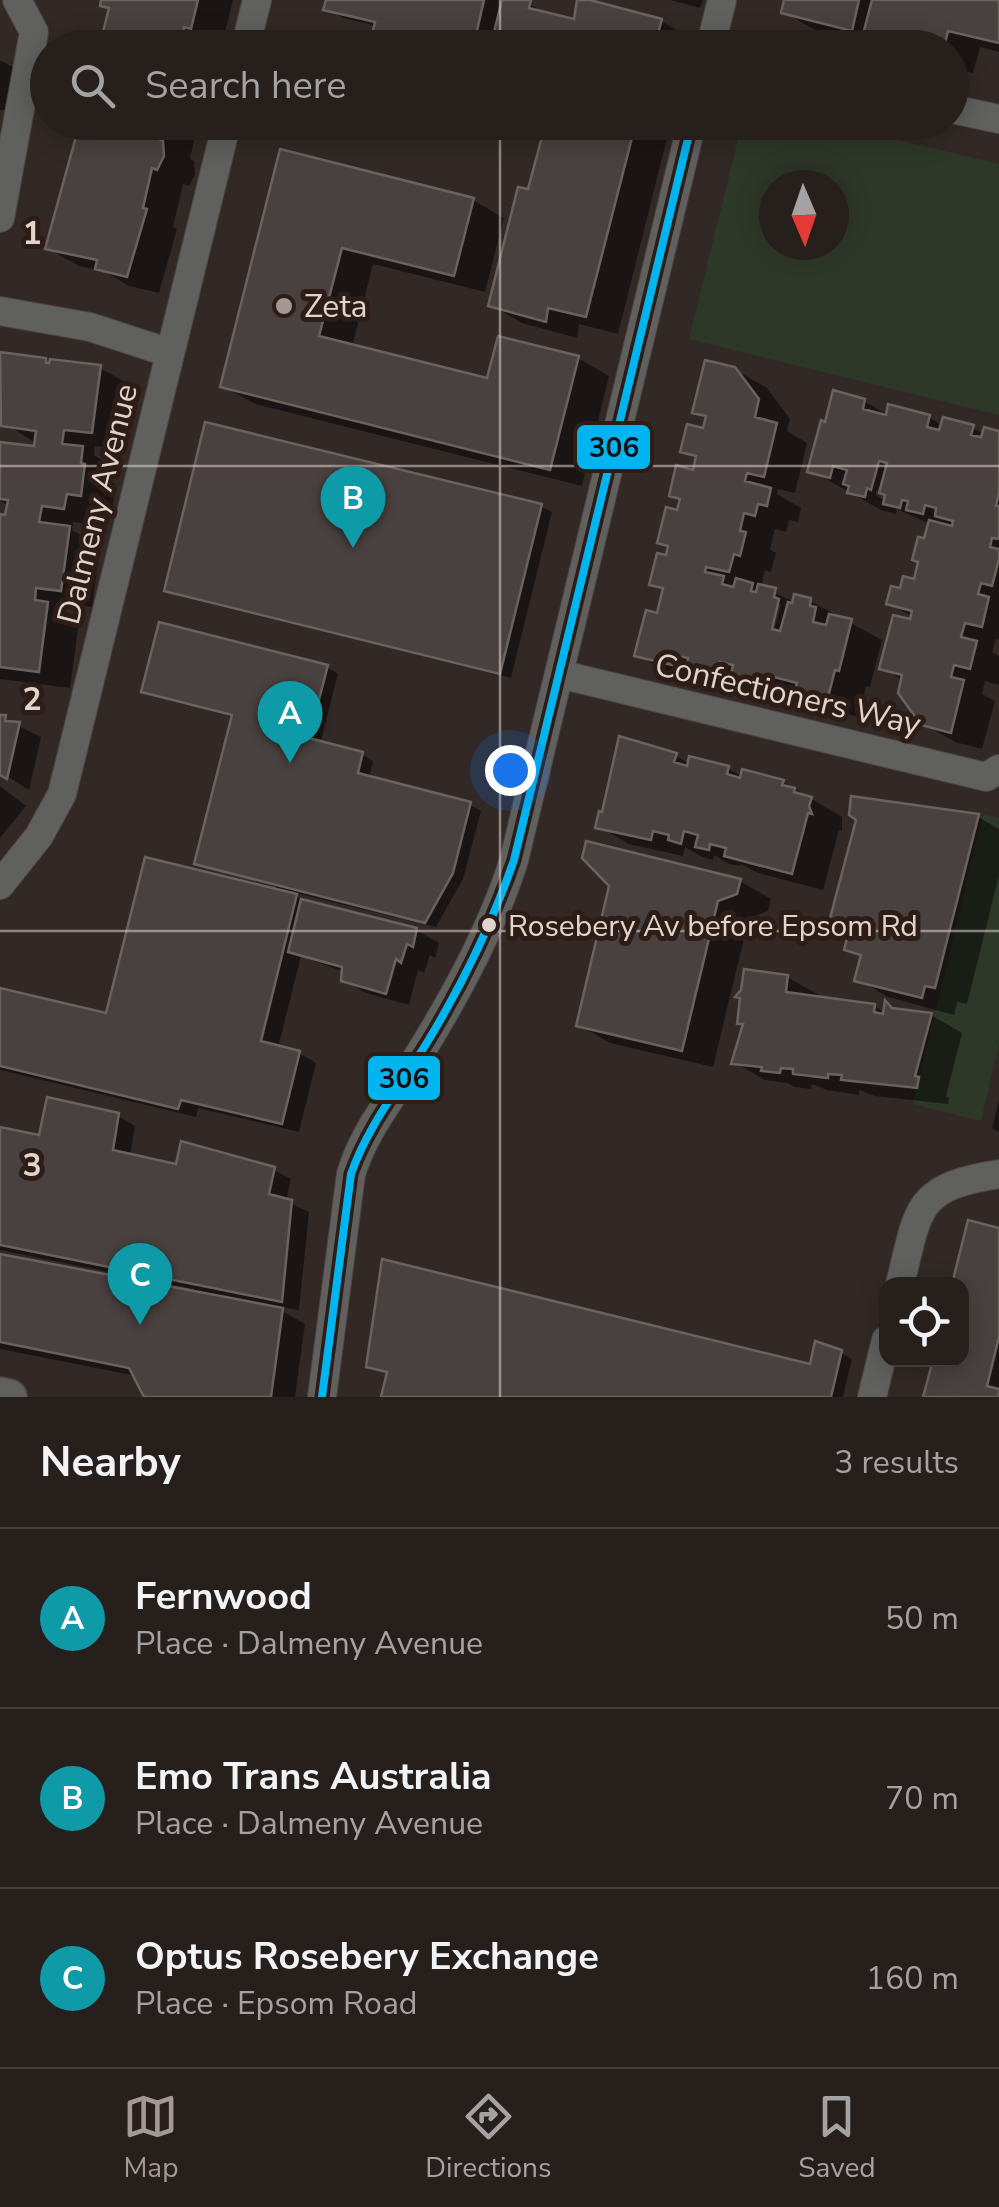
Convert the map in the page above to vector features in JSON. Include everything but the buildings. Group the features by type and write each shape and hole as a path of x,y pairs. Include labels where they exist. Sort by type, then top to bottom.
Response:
{"street":[{"path":"17,0 33,30"},
{"path":"250,30 257,0"},
{"path":"714,30 722,0"},
{"path":"0,218 30,54"},
{"path":"969,112 999,119"},
{"name":"Dalmeny Avenue","path":"0,885 39,836 62,794 223,140"},
{"path":"322,1397 358,1149 431,1034 504,892 688,140"},
{"path":"0,311 90,326 170,352"},
{"name":"Confectioners Way","path":"558,674 986,777 999,769"},
{"path":"902,1277 924,1204 935,1192 960,1181 999,1174"},
{"path":"960,1181 999,1188"},
{"path":"872,1397 879,1367"},
{"path":"0,1394 9,1397"}],"green space":[{"path":"738,140 898,140 999,164 999,415 689,339"},
{"path":"983,814 999,818 999,1043 981,1121 913,1104"}],"transit line":[{"name":"306","path":"322,1397 351,1174 376,1122 465,975 514,860 688,140"}],"place":[{"name":"Zeta","path":"284,306"},
{"name":"Emo Trans Australia","path":"353,548"},
{"name":"Fernwood","path":"290,763"},
{"name":"Rosebery Av before Epsom Rd","path":"489,925"},
{"name":"Optus Rosebery Exchange","path":"140,1325"}]}
